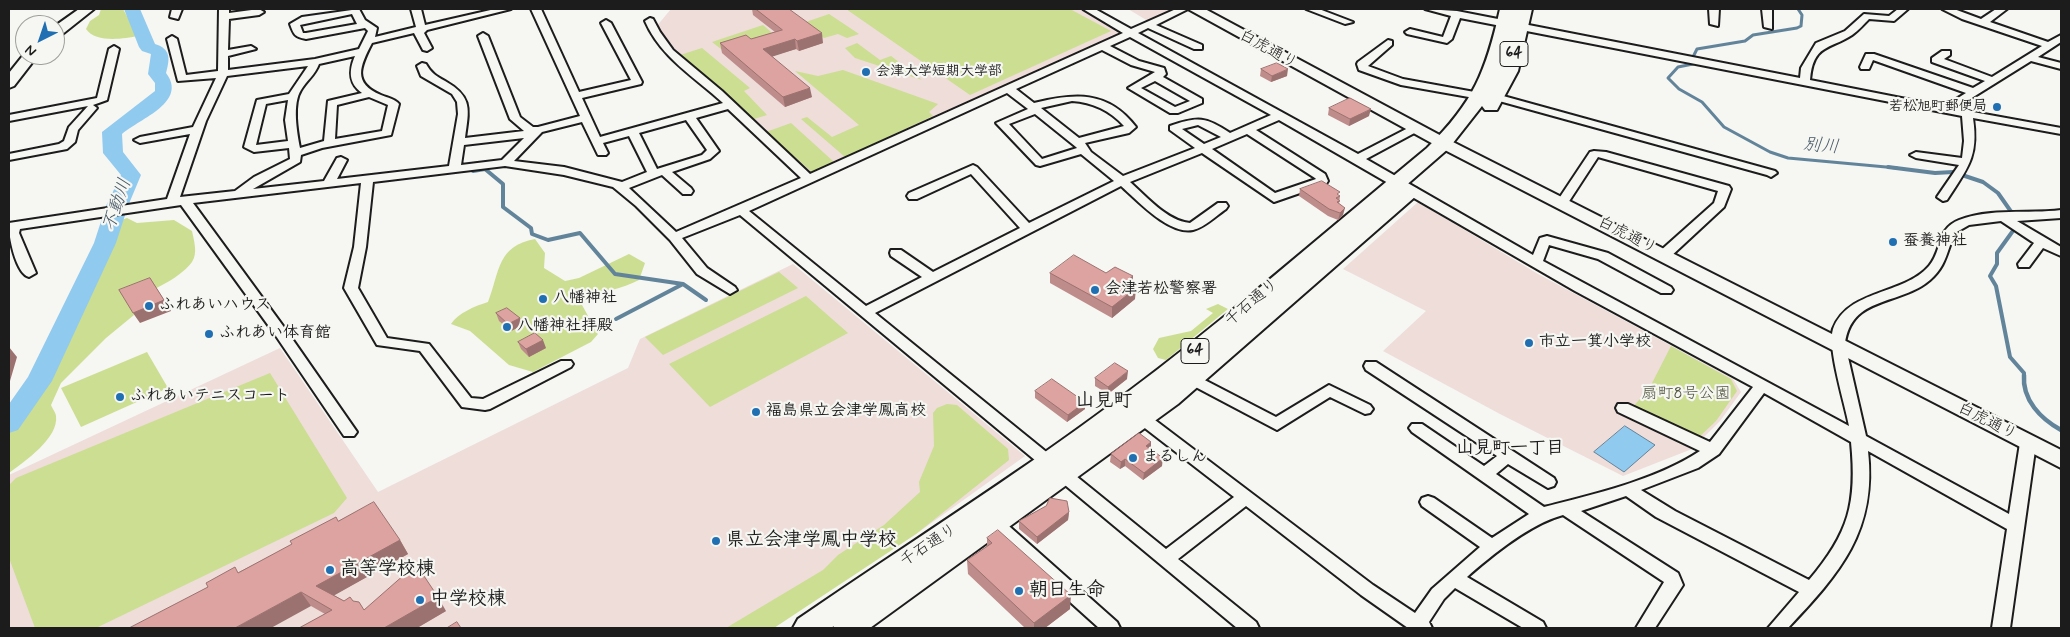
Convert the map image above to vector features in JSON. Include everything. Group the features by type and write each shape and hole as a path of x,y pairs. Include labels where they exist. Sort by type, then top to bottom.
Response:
{"main road":[{"name":"千石通り","path":"808,628 906,560 981,512 1142,418 1193,379 1450,146 1476,128 1488,97 1490,77 1500,47 1511,20 1524,9"},
{"name":"千石通り","path":"848,628 996,524 1056,469 1174,369 1405,187"}],"street":[{"path":"65,26 87,9"},
{"path":"416,9 420,31 427,48"},
{"path":"369,41 420,31 506,9"},
{"path":"536,9 602,153"},
{"path":"1088,9 1358,159 1536,263 1762,385 2016,526"},
{"path":"674,237 741,210 1183,9"},
{"name":"白虎通り","path":"1195,9 1450,146 2061,460"},
{"path":"1311,9 1348,22"},
{"path":"1430,9 1511,20 1805,83 2061,130"},
{"path":"1714,9 1715,24"},
{"path":"1767,9 1769,27"},
{"path":"1805,83 1806,68 1820,45 1848,33 1867,16 1891,20 1903,9"},
{"path":"1947,9 1982,23 2049,45"},
{"path":"1982,23 2002,9"},
{"path":"294,96 261,102 250,147 254,149 294,148 387,133 394,104 370,94 356,78 355,65 373,31 367,25 361,22 355,10 302,20 295,24 299,34 306,36 367,25"},
{"path":"179,201 197,129 224,74 224,13 259,12"},
{"path":"1410,32 1444,40 1447,39 1457,14"},
{"path":"650,21 656,38 666,48 808,178"},
{"path":"576,96 637,82 606,23"},
{"path":"1149,25 1198,47"},
{"path":"483,36 515,119 530,130 537,131"},
{"path":"1943,197 1962,168 1970,149 1962,113 1957,103 1992,80 2032,58 2061,38"},
{"path":"172,39 182,80 315,62 361,52"},
{"path":"1388,43 1362,64 1363,68 1400,82 1488,97 1771,173"},
{"path":"1103,46 1135,63 1160,70 1161,74 1155,77 1133,88 1174,111 1198,100 1155,77"},
{"path":"9,118 102,100 114,49"},
{"path":"224,54 251,49"},
{"path":"1946,53 1936,60 1992,80"},
{"path":"1865,68 1870,56 1972,92"},
{"path":"2032,58 2061,66"},
{"path":"239,193 242,188 296,160 290,120 295,90 310,74 315,62"},
{"path":"9,83 23,65"},
{"path":"422,66 425,74 461,97 464,114 455,168"},
{"path":"1009,88 1160,214 1182,226 1192,227 1222,206"},
{"path":"329,143 332,103 370,94"},
{"path":"1072,98 1089,100 1112,109 1130,127 1125,131 1080,146 1040,163 1002,122 1035,108 1072,98"},
{"path":"598,141 729,105"},
{"path":"9,157 63,147 69,142 73,129 92,108"},
{"path":"621,187 706,158 713,151 689,116"},
{"path":"865,312 1122,181 1204,149 1278,116"},
{"path":"459,142 537,131 587,118"},
{"path":"1229,138 1202,120 1195,120 1174,128 1274,198 1322,181 1321,176 1248,130"},
{"path":"1358,159 1416,128"},
{"path":"140,140 197,129"},
{"path":"505,163 537,131"},
{"path":"633,132 659,173 687,191"},
{"path":"1562,203 1594,154 1602,154 1725,189 1720,204 1664,255"},
{"path":"1916,155 1962,168"},
{"path":"329,183 342,160"},
{"path":"29,273 12,227 239,193 505,163 564,171 600,179 621,187 674,237 702,271 730,290"},
{"path":"913,196 972,170 1028,229"},
{"path":"367,179 360,247 351,288 382,342 424,347 467,403 485,405 566,364"},
{"path":"179,201 188,209 281,333 349,432"},
{"path":"741,210 1250,628"},
{"path":"1777,628 1831,566 1854,527 1861,489 1858,438 1838,344 1837,331 1843,320 1872,300 1920,282 1940,260 1950,230 1955,226 1965,222 1996,217 2033,218 2061,214"},
{"path":"1996,217 2061,252"},
{"path":"1536,263 1544,241 1547,240 1603,256 1666,290"},
{"path":"2024,264 2042,242"},
{"path":"896,253 932,278"},
{"path":"1371,366 1548,482"},
{"path":"1193,379 1277,424 1329,390 1365,409"},
{"path":"1142,418 1367,590 1419,627 1441,590 1492,548 1542,514 1566,509 1670,474 1692,464 1713,450 1762,385"},
{"path":"1623,408 1713,450"},
{"path":"1417,428 1542,514"},
{"path":"2001,628 2028,443"},
{"path":"1485,475 1508,455"},
{"path":"1628,489 1645,503 1728,549 1770,568 1811,590"},
{"path":"1166,559 1246,497"},
{"path":"1428,502 1492,548"},
{"path":"1566,509 1672,578 1674,583 1670,592 1645,628"},
{"path":"996,524 1111,628"},
{"path":"1455,579 1484,594 1538,628"}],"shaded area":[{"name":"会津大学短期大学部","path":"671,9 1079,9 1122,33 809,175 673,51 656,27"},
{"path":"1128,9 1175,9 1148,21"},
{"name":"市立一箕小学校","path":"1418,202 1538,274 1733,379 1741,392 1720,421 1692,449 1623,476 1500,414 1383,351 1426,311 1343,269"},
{"name":"福島県立会津学鳳高校","path":"793,264 1025,456 916,534 773,628 9,628 9,475 280,348 378,492 628,368 640,339"}],"green space":[{"path":"101,9 123,9 138,36 110,39 90,33 86,29 90,21 99,15"},
{"path":"846,9 1070,9 1111,31 970,95"},
{"path":"829,14 859,34 847,38 838,34 824,38 803,23"},
{"path":"763,25 779,39 748,40 721,49 712,42"},
{"path":"857,43 880,60 891,56 922,80 855,58 845,48"},
{"path":"702,48 750,88 744,91 767,115 754,119 680,55"},
{"path":"843,70 938,104 929,112 933,116 845,157 801,119 807,117 832,137 859,125 795,71 818,76"},
{"path":"791,123 834,162 812,172 766,132"},
{"path":"127,218 137,223 174,220 192,231 195,247 194,258 179,275 127,301 134,315 106,338 61,383 51,405 56,416 52,433 39,449 9,473 9,429 38,389 97,272 116,222"},
{"path":"535,239 545,253 544,268 565,281 579,278 629,254 645,263 639,280 584,300 582,305 598,334 591,342 533,372 509,365 470,331 451,324 462,313 488,302 498,270 507,254 513,247"},
{"path":"779,272 798,288 663,355 645,337"},
{"path":"806,296 848,333 710,407 669,364"},
{"path":"1218,304 1228,309 1166,360 1158,358 1153,349 1159,338 1191,331 1213,313 1206,309"},
{"name":"扇町8号公園","path":"1671,346 1731,379 1737,391 1716,421 1696,440 1630,410 1649,389"},
{"path":"147,352 168,388 81,427 61,388"},
{"path":"270,373 347,498 334,513 96,628 35,628 9,558 9,485 16,478"},
{"path":"947,404 957,405 1008,449 1009,460 916,534 774,628 726,628 823,570 838,555 884,525 920,492 919,482 934,446 933,413 937,408"}],"water":[{"path":"1625,426 1655,445 1624,472 1594,452"}],"building":[{"path":"756,9 789,9 822,33 763,49 810,88 783,97 720,43 746,35 751,39 782,30"},
{"path":"1277,63 1288,69 1272,76 1261,69"},
{"path":"1350,98 1371,109 1350,119 1329,108"},
{"path":"1322,181 1340,192 1337,194 1340,196 1336,198 1340,201 1337,202 1345,208 1340,213 1329,209 1300,189"},
{"name":"会津若松警察署","path":"1074,255 1106,273 1115,267 1133,276 1125,282 1136,288 1112,307 1050,273"},
{"path":"150,278 164,300 133,313 119,290"},
{"path":"507,308 520,318 508,324 496,313"},
{"path":"535,333 543,340 526,349 518,342"},
{"path":"1115,363 1128,371 1108,387 1095,378"},
{"path":"1052,379 1085,402 1068,415 1035,391"},
{"name":"まるしん","path":"1139,433 1151,442 1146,446 1163,458 1144,473 1125,459 1121,462 1111,454"},
{"path":"1050,498 1067,501 1069,512 1037,537 1019,521 1046,506"},
{"path":"374,502 400,540 316,586 344,601 350,597 353,601 359,602 364,610 405,574 420,570 438,597 384,628 299,628 332,610 301,592 235,628 129,628 208,587 206,583 235,567 238,573 292,544 290,541 336,517 338,521"},
{"name":"朝日生命","path":"998,530 1071,595 1034,623 967,560 992,543 987,538"},
{"path":"457,622 461,628 447,628"}],"waterway":[{"name":"不動川","path":"9,423 39,381 105,243 117,206 131,175 113,153 112,132 156,101 164,91 164,83 157,74 160,62 159,51 148,47 132,9"},
{"path":"1693,57 1697,49 1745,41 1753,35 1797,28 1801,26 1802,15 1798,9"},
{"name":"別川","path":"1693,64 1678,67 1668,78 1679,89 1702,102 1724,127 1770,152 1788,158 1893,168"},
{"name":"別川","path":"1888,167 1893,168"},
{"name":"別川","path":"1893,168 1897,168"},
{"name":"別川","path":"1893,168 1935,173 1953,172 1983,182 1998,193 2012,213"},
{"path":"473,171 485,169 503,184 503,207 531,228 532,234 548,240 580,233 615,274 683,284"},
{"name":"別川","path":"2015,228 1997,253 1997,264 1990,276 1996,286 2010,357 2024,373 2026,393 2034,408 2046,420 2061,430"},
{"path":"616,319 683,284"},
{"path":"683,284 706,300"}],"place":[{"name":"会津大学短期大学部","path":"866,72"},
{"name":"若松旭町郵便局","path":"1997,107"},
{"name":"蚕養神社","path":"1893,242"},
{"name":"会津若松警察署","path":"1095,290"},
{"name":"八幡神社","path":"543,299"},
{"name":"ふれあいハウス","path":"149,306"},
{"name":"八幡神社拝殿","path":"507,327"},
{"name":"ふれあい体育館","path":"209,334"},
{"name":"市立一箕小学校","path":"1529,343"},
{"name":"ふれあいテニスコート","path":"120,397"},
{"name":"福島県立会津学鳳高校","path":"756,412"},
{"name":"まるしん","path":"1133,458"},
{"name":"県立会津学鳳中学校","path":"716,541"},
{"name":"高等学校棟","path":"330,570"},
{"name":"朝日生命","path":"1019,591"},
{"name":"中学校棟","path":"420,600"}],"district":[{"name":"山見町","path":"1104,402"},
{"name":"山見町一丁目","path":"1510,449"}]}
